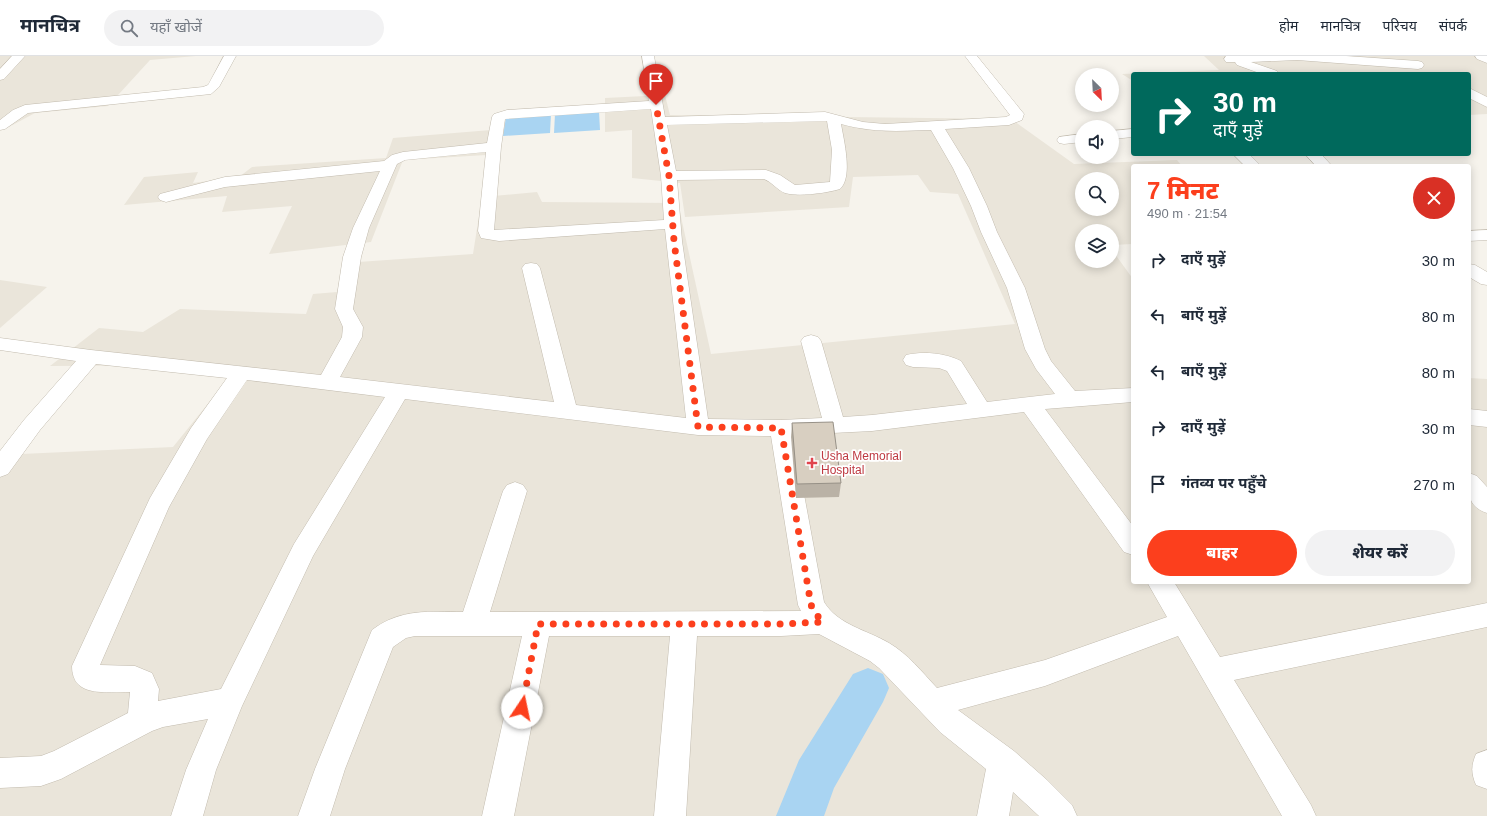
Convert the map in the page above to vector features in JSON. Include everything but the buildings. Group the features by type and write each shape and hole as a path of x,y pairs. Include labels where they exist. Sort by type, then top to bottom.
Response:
{"street":[{"path":"0,76 19,56"},
{"path":"0,126 18,112 25,109 206,91 213,87 230,56"},
{"path":"648,56 669,176 672,224 698,427"},
{"path":"672,224 500,236 487,234 494,147 498,120 503,115 658,113 805,116 833,118 876,128 1009,121 1017,117 1017,114 971,56"},
{"path":"1226,57 1297,56 1356,59 1424,68 1398,56"},
{"path":"1481,56 1487,59"},
{"path":"1226,57 1267,72"},
{"path":"1471,93 1487,103"},
{"path":"669,176 751,174 766,175 775,178 789,189 795,190 835,186 838,183 839,150 833,118"},
{"path":"936,126 961,168 979,206 989,232 1016,288 1036,349 1043,364 1070,399"},
{"path":"1119,134 1131,133"},
{"path":"1064,140 1075,139"},
{"path":"327,382 352,337 353,327 344,309 352,257 362,228 393,159 403,156 494,147"},
{"path":"1242,156 1252,164"},
{"path":"1314,156 1323,164"},
{"path":"166,197 218,184 248,179 390,165"},
{"path":"1471,236 1487,235"},
{"path":"531,268 567,411"},
{"path":"1471,270 1487,280"},
{"path":"811,342 835,425"},
{"path":"0,344 90,357 241,372 698,427 781,428 872,423 1070,399 1131,395"},
{"path":"0,468 32,425 90,357"},
{"path":"913,360 940,361 954,366 981,410"},
{"path":"142,721 145,689 142,682 134,679 90,678 86,674 86,666 158,505 199,434 241,372"},
{"path":"187,816 201,770 230,701 303,552 399,391"},
{"path":"1030,404 1131,542"},
{"path":"1471,417 1487,419"},
{"path":"781,428 811,605 815,613 823,622 889,659 951,722 1003,762 1043,796 1061,816"},
{"path":"1471,484 1487,504"},
{"path":"473,624 515,491"},
{"path":"1161,584 1300,816"},
{"path":"1214,671 1487,615"},
{"path":"314,816 330,769 382,638 392,630 402,626 415,624 781,624 823,622"},
{"path":"932,703 1045,674 1185,622"},
{"path":"498,816 538,624"},
{"path":"670,816 684,624"},
{"path":"0,773 41,771 60,764 142,721 163,713 230,701"},
{"path":"993,816 1003,762"},
{"path":"1487,765 1487,774"}],"shaded area":[{"path":"0,56 196,56 150,60 108,106 35,113 7,128 0,130"},
{"path":"1204,56 1487,56 1487,114 1471,115 1471,72 1170,72 1219,70"},
{"path":"1122,74 1131,74 1131,80"},
{"path":"665,95 670,115 1011,119 1074,164 1119,164 1119,162 1177,160 1180,164 1131,164 1131,244 1119,245 1119,224 1075,224 1075,268 1119,268 1119,260 1131,276 1131,584 1471,584 1471,378 1487,379 1487,816 0,816 0,455 173,447 239,365 50,366 99,328 143,332 180,309 306,314 313,294 337,292 344,263 473,254 482,197 537,192 542,202 678,203 711,354 1015,324 958,194 930,192 918,175 853,177 849,207 685,217 680,183 632,178 632,130 605,132 605,98"},
{"path":"491,130 486,155 403,160 371,242 269,254 292,206 222,212 227,196 124,205 144,177 198,172 193,183 239,177 252,167 386,158 393,138"},
{"path":"0,280 47,287 0,328"}],"water":[{"path":"599,111 600,130 554,133 555,114"},
{"path":"551,114 550,133 503,136 506,117"}],"waterway":[{"path":"800,816 815,776 868,688"}],"place":[{"name":"Usha Memorial Hospital","path":"812,463"}],"route":[{"path":"522,708 538,624 781,624 823,622 815,613 811,605 781,428 698,427 672,224 669,176 665,147 656,105"}]}
